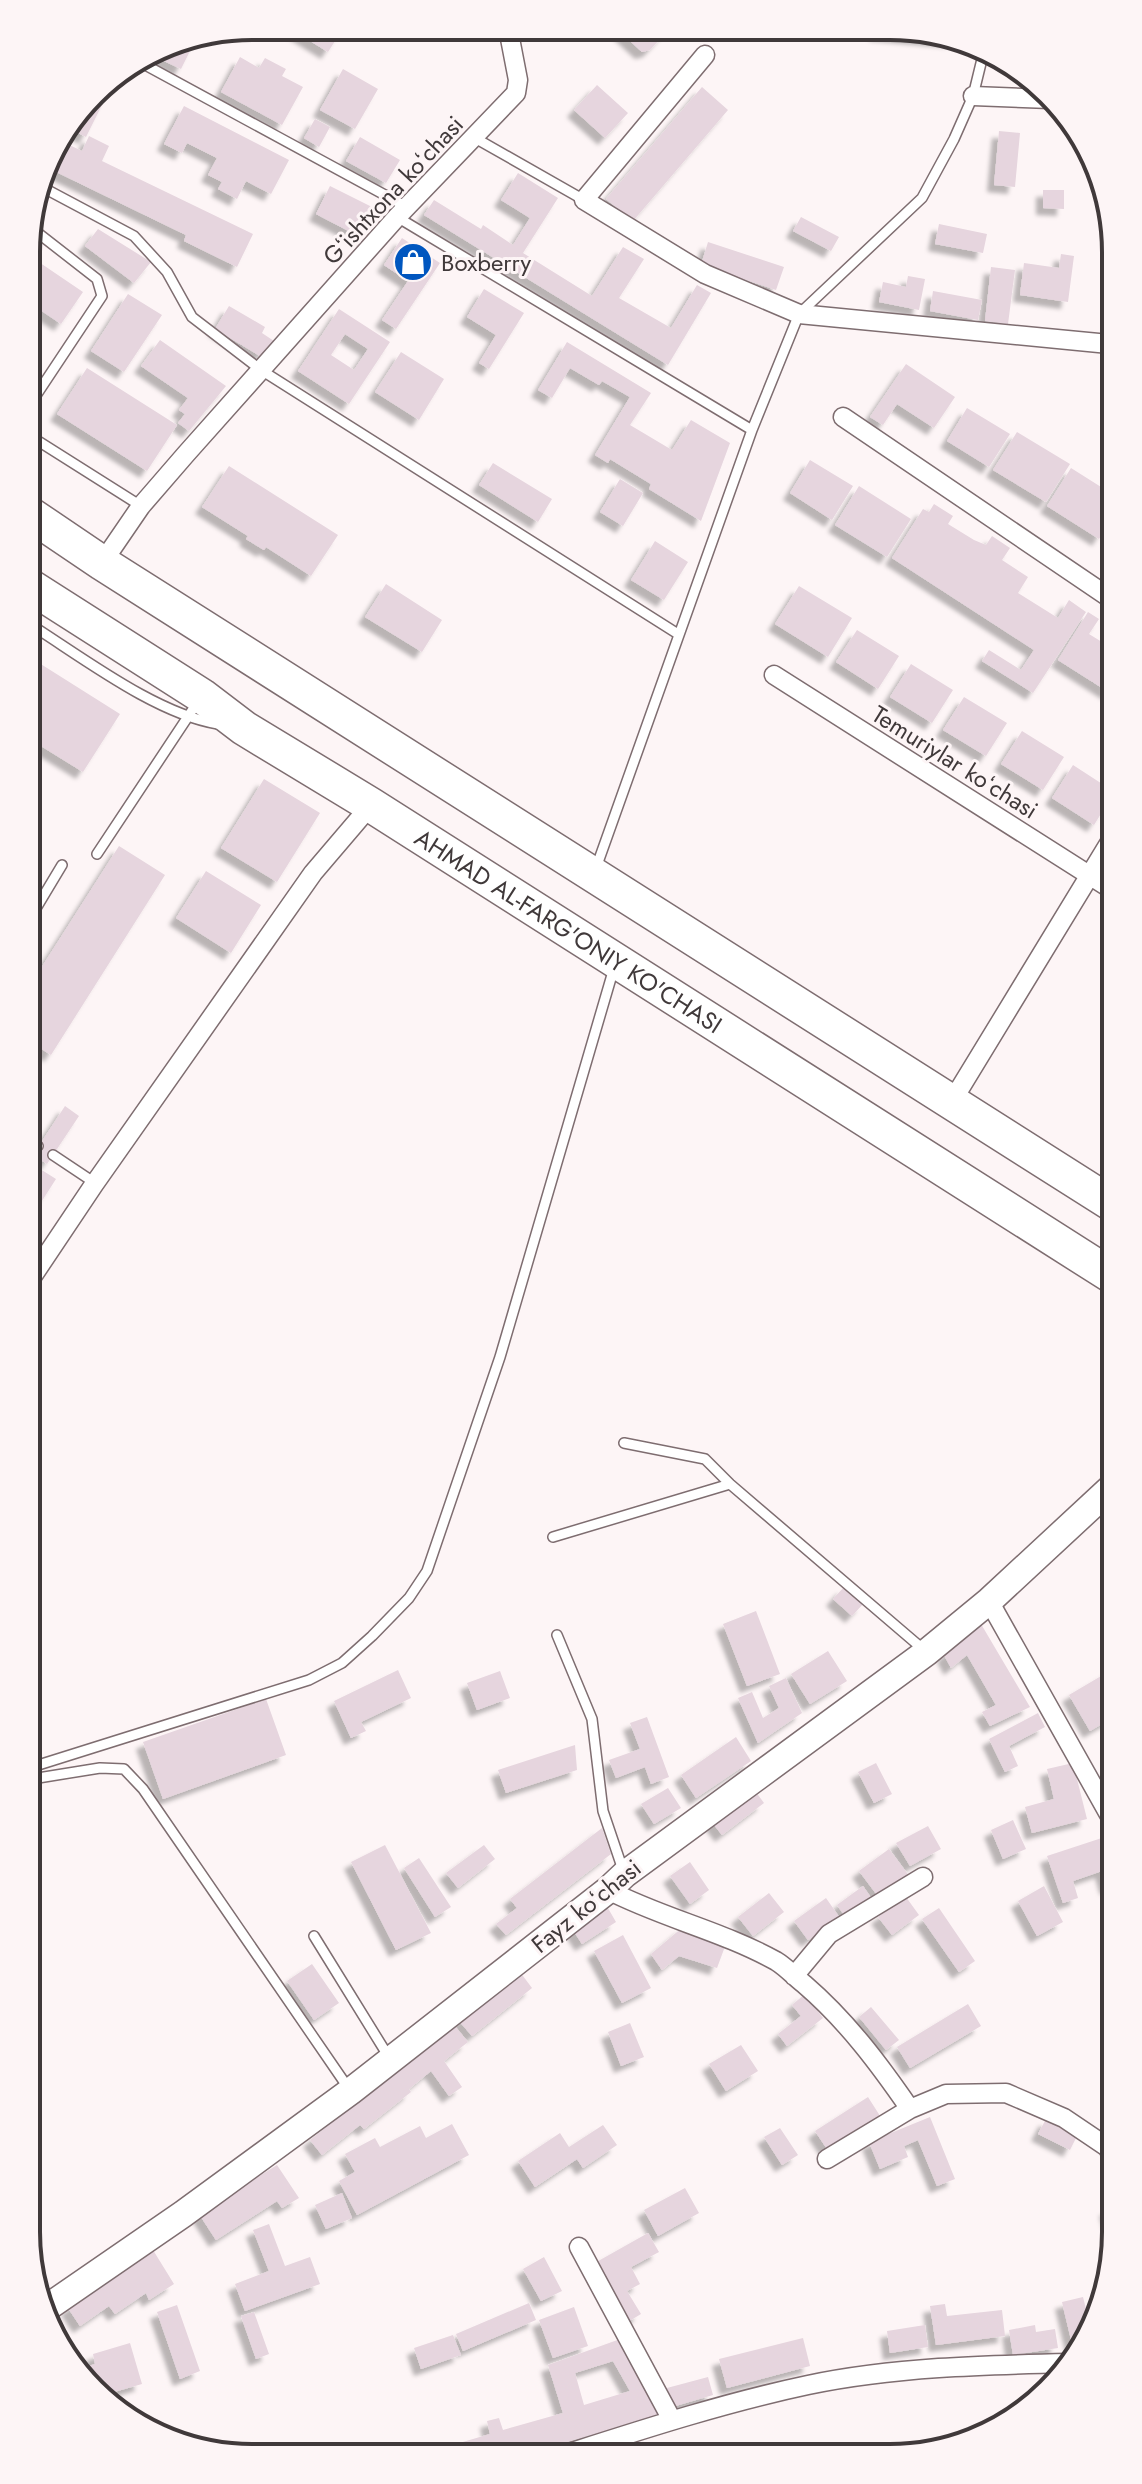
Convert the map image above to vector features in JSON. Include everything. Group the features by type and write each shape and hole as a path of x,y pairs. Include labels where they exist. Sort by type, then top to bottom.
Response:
{"highway":[{"path":"40,521 1102,1198"},
{"name":"AHMAD AL-FARG'ONIY KO'CHASI","path":"40,594 195,706 244,728 371,805 1102,1270"}],"street":[{"name":"Gʻishtxona koʻchasi","path":"102,563 141,506 402,212 516,93 518,80 510,40"},
{"path":"705,55 584,200 705,274 799,314 1102,343"},
{"path":"973,96 1035,98"},
{"path":"843,417 1102,593"},
{"name":"Temuriylar koʻchasi","path":"774,675 1102,884"},
{"path":"40,1265 313,873 371,805"},
{"path":"951,1103 1102,855"},
{"name":"Fayz koʻchasi","path":"53,2304 183,2214 351,2091 616,1882 927,1652 989,1601 1102,1496"},
{"path":"989,1601 1102,1802"},
{"path":"794,1976 829,1934 923,1877"},
{"path":"616,1882 636,1904 714,1931 779,1963 827,2004 873,2054 910,2109"},
{"path":"827,2159 910,2109 946,2094 1006,2093 1064,2118 1102,2144"},
{"path":"579,2247 672,2420"},
{"path":"620,2444 672,2420 810,2385 903,2372 1056,2363"}],"lane":[{"path":"593,875 752,430 799,314 922,198 973,96 982,61"},
{"path":"148,67 402,212 752,430"},
{"path":"475,138 584,200"},
{"path":"49,191 134,236 167,272 192,317 261,370 678,634"},
{"path":"40,389 102,296 97,279 41,235"},
{"path":"40,442 141,506"},
{"path":"40,630 160,705 195,706"},
{"path":"97,854 195,706"},
{"path":"40,902 62,865"},
{"path":"40,1764 309,1680 342,1663 409,1598 427,1571 500,1357 616,960"},
{"path":"53,1155 95,1183"},
{"path":"624,1443 705,1459 730,1484 927,1652"},
{"path":"553,1537 730,1484"},
{"path":"557,1635 592,1719 603,1811 616,1882"},
{"path":"40,1778 100,1768 124,1769 143,1789 351,2091"},
{"path":"314,1936 391,2060"}],"building":[{"path":"309,40 336,40 328,52"},
{"path":"629,40 659,40 650,50 642,52"},
{"path":"191,49 181,69 162,60"},
{"path":"240,57 259,68 265,58 286,69 282,76 303,87 282,125 221,92"},
{"path":"343,69 378,89 355,129 320,110"},
{"path":"597,85 628,113 605,138 574,110"},
{"path":"702,87 728,110 633,221 606,199"},
{"path":"104,101 86,137 77,133"},
{"path":"184,106 289,160 271,194 246,181 237,199 218,189 222,182 208,175 217,158 187,143 182,153 164,144"},
{"path":"315,119 330,127 319,147 304,138"},
{"path":"999,131 1020,133 1015,187 994,185"},
{"path":"89,136 109,146 102,161 253,234 237,267 184,241 186,235 56,172 70,145 82,151"},
{"path":"360,137 400,160 386,183 346,161"},
{"path":"518,173 558,198 523,253 592,296 623,247 644,259 619,298 671,328 697,285 711,293 668,365 424,215 434,200 481,229 483,225 513,245 530,218 501,200"},
{"path":"330,186 376,209 362,238 316,214"},
{"path":"1043,190 1064,190 1064,209 1043,208"},
{"path":"801,217 839,237 831,251 793,231"},
{"path":"939,224 987,234 983,253 935,244"},
{"path":"98,229 151,262 134,283 85,246"},
{"path":"402,238 440,263 396,329 382,320 408,281 384,265"},
{"path":"708,242 784,267 776,290 701,265"},
{"path":"1061,254 1074,256 1068,302 1020,295 1024,263 1059,268"},
{"path":"40,263 83,292 61,324 40,310"},
{"path":"991,267 1015,270 1008,324 985,321"},
{"path":"908,276 925,279 919,310 879,302 883,282 906,287"},
{"path":"484,289 524,313 489,369 479,363 496,335 467,317"},
{"path":"933,291 982,300 978,320 930,311"},
{"path":"128,294 162,315 124,372 91,351"},
{"path":"229,306 265,327 262,333 274,341 260,356 215,329"},
{"path":"339,309 390,342 349,404 298,371","holes":["345,334 368,349 354,370 331,355"]},
{"path":"160,340 226,386 189,431 178,423 185,414 179,410 188,398 141,366"},
{"path":"567,342 651,393 630,425 672,450 691,420 730,443 701,521 649,489 651,484 610,459 608,463 595,455 630,397 602,381 599,385 570,368 552,398 538,390"},
{"path":"401,352 444,379 419,420 375,392"},
{"path":"906,364 955,397 934,428 897,404 883,425 870,417"},
{"path":"87,368 177,425 147,471 57,414"},
{"path":"967,408 1010,434 989,467 947,441"},
{"path":"1017,432 1070,464 1046,502 993,470"},
{"path":"810,460 853,486 832,520 790,493"},
{"path":"493,463 552,499 538,522 479,485"},
{"path":"229,466 338,535 311,576 266,547 264,550 246,539 248,536 202,507"},
{"path":"1071,468 1102,488 1102,534 1099,539 1047,506"},
{"path":"620,479 643,493 623,526 600,512"},
{"path":"859,486 911,519 887,557 835,525"},
{"path":"934,504 953,516 948,524 974,540 986,545 992,536 1010,548 1002,560 1028,577 1018,593 1058,618 1069,600 1086,612 1033,693 982,661 989,650 1021,670 1034,650 892,558 923,509 929,512"},
{"path":"655,541 688,562 664,600 631,580"},
{"path":"386,584 442,620 422,652 365,617"},
{"path":"799,586 852,618 828,657 775,624"},
{"path":"1088,612 1099,619 1089,634 1102,642 1102,688 1058,660"},
{"path":"857,630 899,656 878,689 836,662"},
{"path":"40,664 120,714 83,772 40,745"},
{"path":"911,664 953,690 932,723 890,697"},
{"path":"964,697 1007,723 986,756 943,730"},
{"path":"1022,731 1064,757 1043,790 1001,764"},
{"path":"1073,765 1102,784 1102,812 1094,825 1052,798"},
{"path":"264,779 320,813 277,882 221,848"},
{"path":"119,846 165,875 51,1055 40,1048 40,970"},
{"path":"206,871 261,905 231,953 176,918"},
{"path":"65,1106 79,1116 47,1164 40,1160 40,1144"},
{"path":"40,1169 56,1179 40,1204"},
{"path":"844,1587 863,1604 852,1616 833,1599"},
{"path":"756,1611 780,1674 747,1686 723,1624"},
{"path":"981,1624 1030,1707 990,1726 982,1712 996,1705 967,1655 951,1668 944,1655"},
{"path":"828,1651 847,1681 810,1704 791,1674"},
{"path":"398,1670 411,1698 361,1722 366,1731 351,1738 334,1701"},
{"path":"500,1671 510,1698 477,1710 467,1683"},
{"path":"1102,1676 1102,1724 1090,1731 1069,1695"},
{"path":"786,1678 802,1713 758,1743 738,1698 752,1692 763,1718 779,1708 769,1686"},
{"path":"266,1699 286,1755 163,1799 143,1742"},
{"path":"1038,1713 1045,1727 1009,1746 1018,1766 1005,1772 989,1739"},
{"path":"647,1717 669,1777 651,1784 645,1767 616,1778 609,1760 640,1749 630,1723"},
{"path":"736,1737 751,1761 696,1798 681,1775"},
{"path":"575,1745 577,1770 506,1793 498,1770"},
{"path":"876,1763 892,1794 874,1803 858,1772"},
{"path":"1073,1763 1087,1819 1032,1833 1025,1807 1054,1799 1047,1769"},
{"path":"668,1788 681,1808 654,1824 641,1804"},
{"path":"753,1788 764,1803 722,1835 711,1821"},
{"path":"1013,1820 1026,1849 1003,1859 991,1830"},
{"path":"928,1826 941,1849 910,1866 896,1843"},
{"path":"602,1828 611,1854 506,1935 496,1924 517,1908 510,1899"},
{"path":"1102,1838 1102,1871 1073,1881 1078,1898 1063,1903 1047,1856"},
{"path":"385,1845 431,1933 396,1950 351,1862"},
{"path":"484,1845 495,1859 458,1888 446,1873"},
{"path":"889,1849 910,1877 880,1899 859,1871"},
{"path":"419,1858 451,1907 435,1917 404,1868"},
{"path":"690,1862 709,1890 690,1904 670,1876"},
{"path":"863,1886 872,1899 846,1918 837,1905"},
{"path":"1044,1886 1063,1922 1037,1936 1018,1901"},
{"path":"769,1893 784,1912 753,1936 738,1917"},
{"path":"906,1897 919,1915 892,1935 878,1917"},
{"path":"826,1898 840,1918 808,1940 794,1921"},
{"path":"605,1903 616,1922 582,1944 573,1930"},
{"path":"939,1908 975,1961 959,1972 922,1919"},
{"path":"683,1927 727,1941 717,1968 679,1956 662,1970 651,1954"},
{"path":"623,1935 651,1988 622,2003 594,1951"},
{"path":"312,1964 339,2003 314,2020 287,1981"},
{"path":"520,1972 532,1988 472,2036 459,2021"},
{"path":"805,1994 823,2018 787,2046 778,2034 801,2016 792,2005"},
{"path":"968,2004 981,2026 910,2068 897,2047"},
{"path":"871,2007 899,2040 886,2050 859,2017"},
{"path":"630,2023 644,2057 621,2066 608,2032"},
{"path":"454,2025 468,2042 444,2061 462,2087 449,2096 431,2071 409,2089 411,2092 364,2129 360,2125 322,2155 310,2140"},
{"path":"741,2045 758,2071 726,2091 709,2064"},
{"path":"868,2097 882,2119 829,2152 815,2131"},
{"path":"930,2117 955,2179 937,2186 918,2140 904,2146 908,2157 880,2169 869,2142"},
{"path":"1046,2119 1078,2134 1070,2150 1038,2134"},
{"path":"452,2124 469,2155 357,2215 339,2181 355,2172 345,2154 375,2138 380,2147 420,2126 426,2138"},
{"path":"603,2125 617,2145 583,2168 577,2159 535,2187 518,2161 560,2133 569,2147"},
{"path":"780,2128 798,2155 782,2165 764,2137"},
{"path":"277,2165 299,2198 282,2208 277,2201 216,2240 199,2214"},
{"path":"685,2188 699,2213 658,2236 644,2210"},
{"path":"342,2193 352,2218 326,2229 315,2205"},
{"path":"269,2224 285,2266 310,2257 320,2284 245,2311 235,2284 269,2271 253,2230"},
{"path":"648,2233 659,2252 631,2267 640,2284 627,2291 641,2314 626,2323 593,2264"},
{"path":"153,2250 174,2284 149,2300 146,2293 115,2314 109,2306 80,2326 68,2308"},
{"path":"544,2257 562,2291 541,2301 523,2269"},
{"path":"1083,2297 1087,2311 1071,2342 1062,2302"},
{"path":"529,2303 536,2320 463,2351 456,2334"},
{"path":"945,2304 947,2316 1002,2310 1005,2336 936,2345 930,2306"},
{"path":"177,2305 200,2371 180,2379 157,2312"},
{"path":"574,2307 588,2346 553,2358 539,2320"},
{"path":"254,2312 269,2354 256,2359 241,2316"},
{"path":"925,2325 928,2347 890,2353 887,2331"},
{"path":"1035,2325 1036,2332 1055,2329 1058,2348 1013,2355 1009,2330"},
{"path":"453,2335 461,2355 421,2369 414,2348"},
{"path":"623,2338 660,2415 560,2444 456,2444 490,2434 487,2421 499,2418 503,2430 563,2413 548,2365","holes":["613,2361 630,2391 584,2405 575,2373"]},
{"path":"803,2338 810,2366 727,2388 719,2359"},
{"path":"130,2343 142,2384 113,2392 88,2366 95,2364 93,2354"},
{"path":"708,2377 713,2395 672,2407 667,2388"}],"place":[{"name":"Boxberry","path":"413,262"}]}
